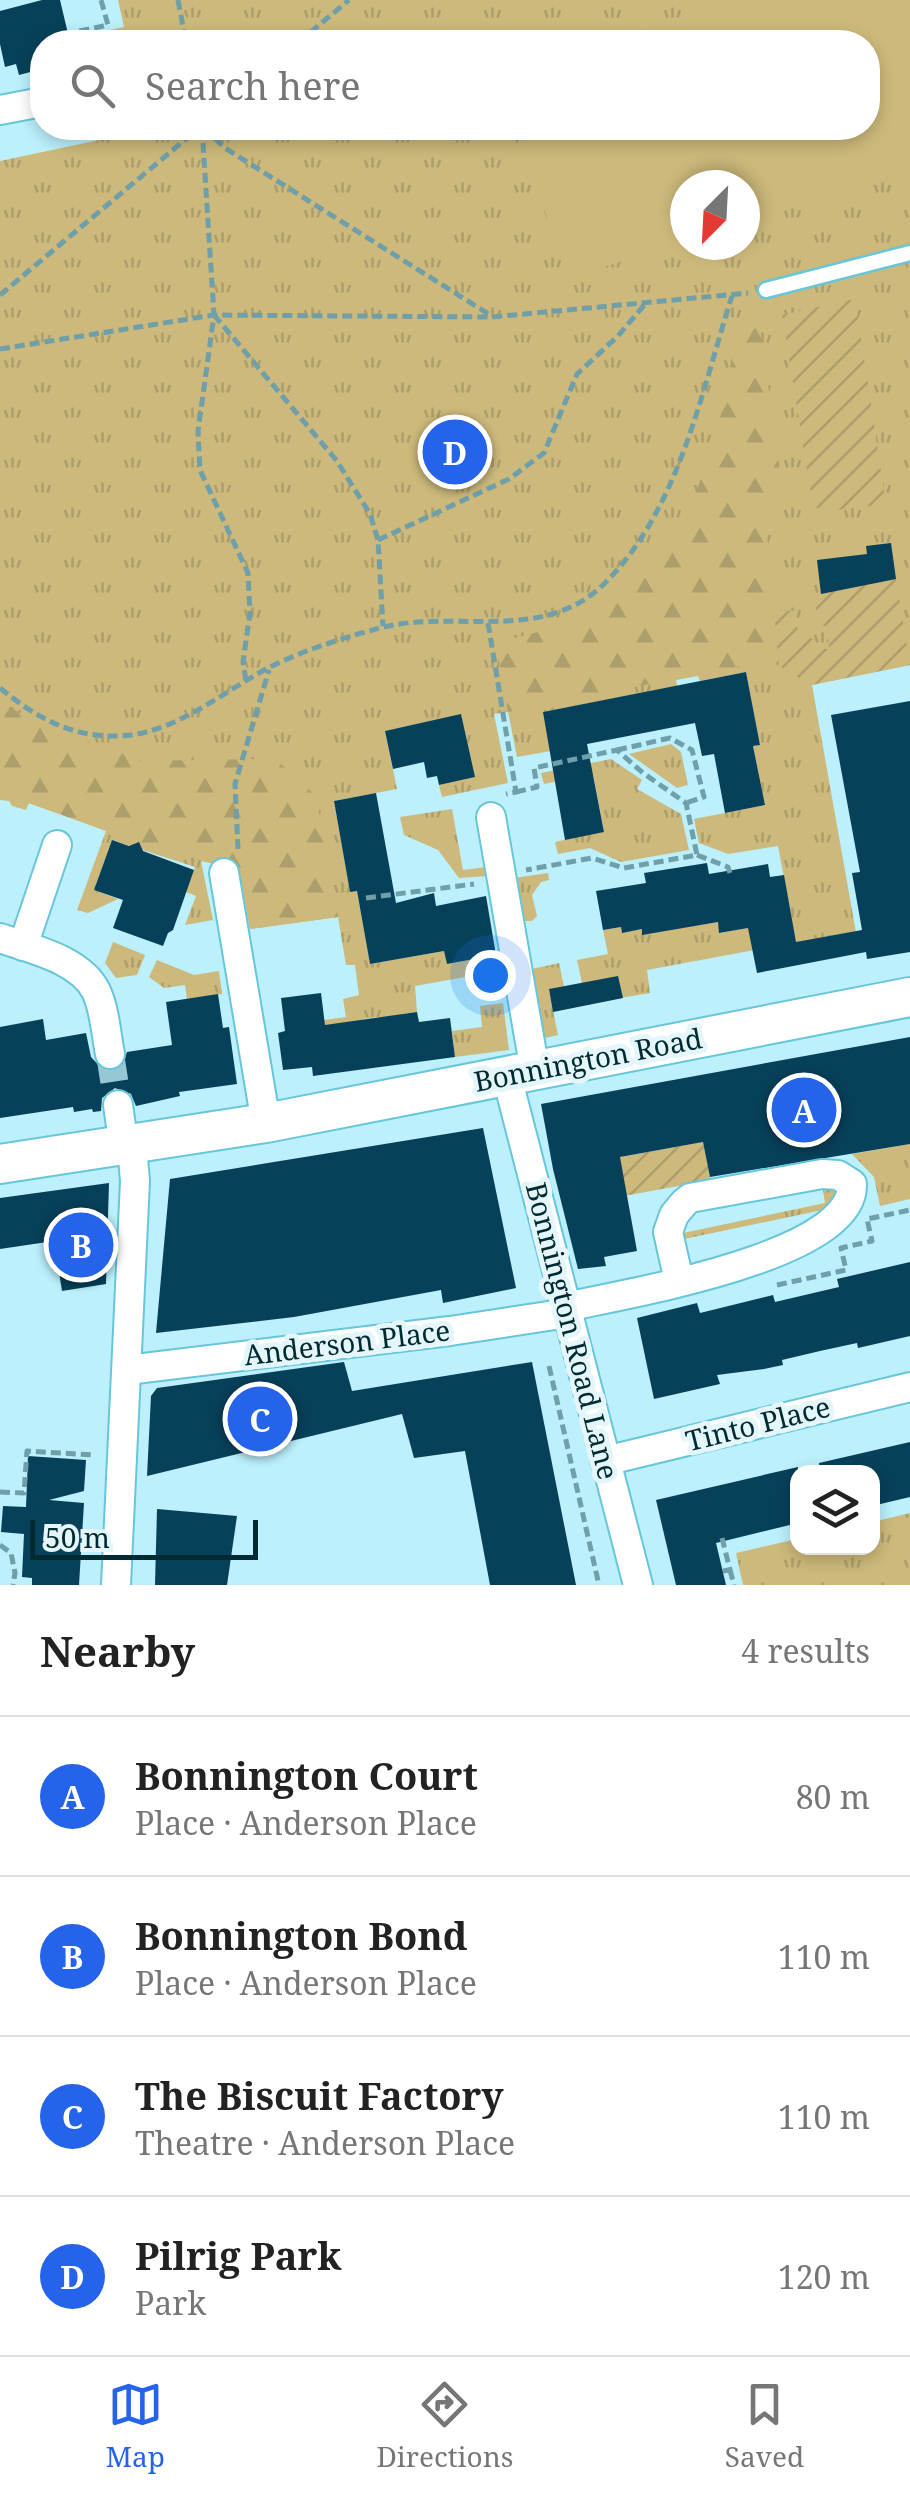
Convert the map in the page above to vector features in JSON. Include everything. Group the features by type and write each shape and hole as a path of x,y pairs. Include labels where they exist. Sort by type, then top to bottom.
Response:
{"main road":[{"name":"Bonnington Road","path":"0,1164 266,1123 910,997"}],"street":[{"path":"0,110 30,104"},
{"name":"Bonnington Road Lane","path":"492,817 521,1074 567,1310 638,1585"},
{"path":"58,845 11,942 64,962 88,980 100,1004 110,1054"},
{"path":"224,874 266,1123"},
{"path":"116,1585 135,1172 118,1105"},
{"name":"Anderson Place","path":"127,1370 450,1331 567,1310 679,1281 754,1260 814,1236 848,1205 852,1184 838,1175 822,1174 690,1198 674,1215 668,1232 679,1281"},
{"name":"Tinto Place","path":"605,1461 910,1387"}],"lane":[{"path":"766,290 910,252"}],"path":[{"path":"84,30 108,25 101,0"},
{"path":"178,0 184,30"},
{"path":"313,30 349,0"},
{"path":"0,295 187,140"},
{"path":"203,140 214,315 198,431 200,470 248,573 250,613 243,662 246,681"},
{"path":"216,140 492,316"},
{"path":"0,349 214,315 492,316 766,290"},
{"path":"0,688 58,726 116,736 164,726 270,667 383,627 426,620 488,623 554,615 581,602 630,553 671,480 732,296"},
{"path":"378,540 509,479 544,453 577,374 645,304"},
{"path":"214,315 337,461 370,514 378,540 383,627"},
{"path":"488,623 516,792"},
{"path":"224,874 239,860 235,784 270,667"},
{"path":"492,817 488,798 537,787 534,768 670,738 692,750 704,796 686,802"},
{"path":"617,750 686,802 697,855"},
{"path":"548,866 592,858 624,868 697,855 728,868 730,873"},
{"path":"366,898 502,880"},
{"path":"0,1492 24,1493 26,1451 122,1457"},
{"path":"722,1538 727,1570 734,1585"},
{"path":"0,1545 11,1553 13,1585"}],"green space":[{"path":"118,0 910,0 910,665 812,685 857,938 847,933 647,970 650,993 603,1001 582,983 577,960 608,954 603,930 642,929 642,934 718,922 720,933 792,920 778,846 728,854 699,843 694,819 765,805 753,746 760,745 746,672 700,681 698,676 676,680 677,686 544,712 551,751 517,757 508,712 494,714 508,783 442,797 439,785 474,777 461,715 385,731 397,789 334,801 350,891 357,891 370,964 444,951 447,964 496,955 499,971 415,986 417,1012 402,1014 403,1024 377,1017 363,1019 364,1029 326,1035 324,1020 346,1017 343,999 359,995 355,965 346,965 338,917 250,929 242,885 214,864 201,861 213,920 185,925 196,896 186,892 195,867 112,840 94,890 118,899 88,913 77,910 106,831 29,803 26,810 0,800 0,161 99,140 880,140 880,30 110,30 124,27"},
{"path":"750,0 910,0 910,173 760,218 760,170 670,170 670,247 567,278 521,140 880,140 880,30 644,30"},
{"path":"855,299 886,504 822,512 814,505 810,488 782,315"},
{"path":"759,320 783,492 772,512 767,535 779,666 770,660 508,712 498,654 505,641 575,622 607,603 675,530 696,492 717,434 739,323"},
{"path":"896,579 910,665 811,685 779,666 774,610 796,611 798,637 809,636 818,649 829,649 827,626 821,626 812,595"},
{"path":"0,698 29,721 141,761 252,759 281,764 316,796 338,917 250,929 242,885 214,864 0,793"},
{"path":"671,744 681,752 688,785 677,788 629,754"},
{"path":"611,759 642,780 637,789 681,814 689,850 621,862 590,848 558,854 555,842 604,831 593,774 544,784 541,773"},
{"path":"452,809 463,870 487,867 489,876 459,878 438,850 404,835 400,817"},
{"path":"548,873 549,880 541,882 532,895 537,916 524,921 514,878"},
{"path":"113,942 145,955 137,975 116,978 105,963"},
{"path":"157,960 194,975 219,971 222,994 187,999 185,985 164,988 149,977"},
{"path":"559,963 564,986 549,990 558,1035 545,1038 532,969"},
{"path":"503,1003 509,1050 455,1057 452,1031 482,1027 480,1006"},
{"path":"703,1142 711,1180 564,1207 553,1169"},
{"path":"910,1144 910,1199 880,1206 874,1177 852,1154"},
{"path":"822,1185 834,1189 835,1197 827,1209 684,1239 683,1233 825,1203"},
{"path":"910,1513 910,1585 743,1585 736,1553 790,1541 790,1555 880,1555 880,1520"}],"building":[{"path":"42,0 60,0 67,30 30,30 30,72 19,75 16,64 5,67 0,11"},
{"path":"891,543 896,579 821,594 817,560 867,554 866,546"},
{"path":"746,672 760,745 753,746 765,805 725,813 714,754 702,756 695,723 587,744 604,832 565,840 543,712"},
{"path":"910,701 910,952 867,959 866,952 757,973 748,928 719,933 718,922 642,935 642,929 622,933 621,927 603,930 596,891 646,883 644,873 707,863 709,874 768,864 770,877 784,875 796,942 862,930 852,873 860,872 831,715"},
{"path":"461,714 475,777 439,785 437,776 427,778 424,762 393,769 385,731"},
{"path":"376,793 396,903 434,893 436,906 486,896 496,955 447,964 444,951 370,964 357,891 350,892 334,801"},
{"path":"112,840 129,846 139,842 143,851 194,870 173,930 163,946 113,928 123,900 94,890"},
{"path":"618,976 623,998 553,1012 549,989"},
{"path":"321,993 325,1025 417,1012 419,1022 450,1018 455,1057 313,1076 312,1067 283,1070 278,1033 285,1031 281,998"},
{"path":"218,994 223,1028 229,1027 237,1084 179,1092 180,1096 136,1106 131,1094 115,1088 102,1098 101,1111 74,1112 73,1107 0,1118 0,1027 43,1019 46,1040 86,1033 91,1057 103,1070 112,1071 122,1067 127,1052 172,1045 166,1002"},
{"path":"910,1037 910,1144 710,1177 703,1142 620,1157 637,1251 604,1257 606,1266 578,1269 541,1104"},
{"path":"483,1128 516,1288 443,1303 441,1290 294,1317 156,1333 170,1179"},
{"path":"109,1183 106,1284 62,1291 54,1241 0,1249 0,1198"},
{"path":"910,1262 910,1336 858,1348 857,1343 782,1360 783,1365 717,1375 720,1384 654,1399 637,1318 697,1303 700,1313 773,1295 775,1302 839,1287 837,1279"},
{"path":"344,1362 352,1391 532,1362 576,1585 490,1585 465,1451 414,1458 402,1414 147,1476 151,1396 157,1388"},
{"path":"910,1442 910,1497 880,1504 880,1465 819,1463"},
{"path":"28,1456 86,1460 84,1491 49,1500 84,1503 79,1585 32,1585 32,1578 22,1577 24,1534 1,1532 3,1506 26,1507"},
{"path":"790,1469 790,1525 716,1543 726,1585 676,1585 656,1500"},
{"path":"157,1509 237,1516 227,1585 155,1585"}],"tunnel":[{"path":"110,1054 118,1105"}],"place":[{"name":"Pilrig Park","path":"455,452"},
{"name":"Bonnington Court","path":"804,1110"},
{"name":"Bonnington Bond","path":"81,1245"},
{"name":"The Biscuit Factory","path":"260,1419"}]}
